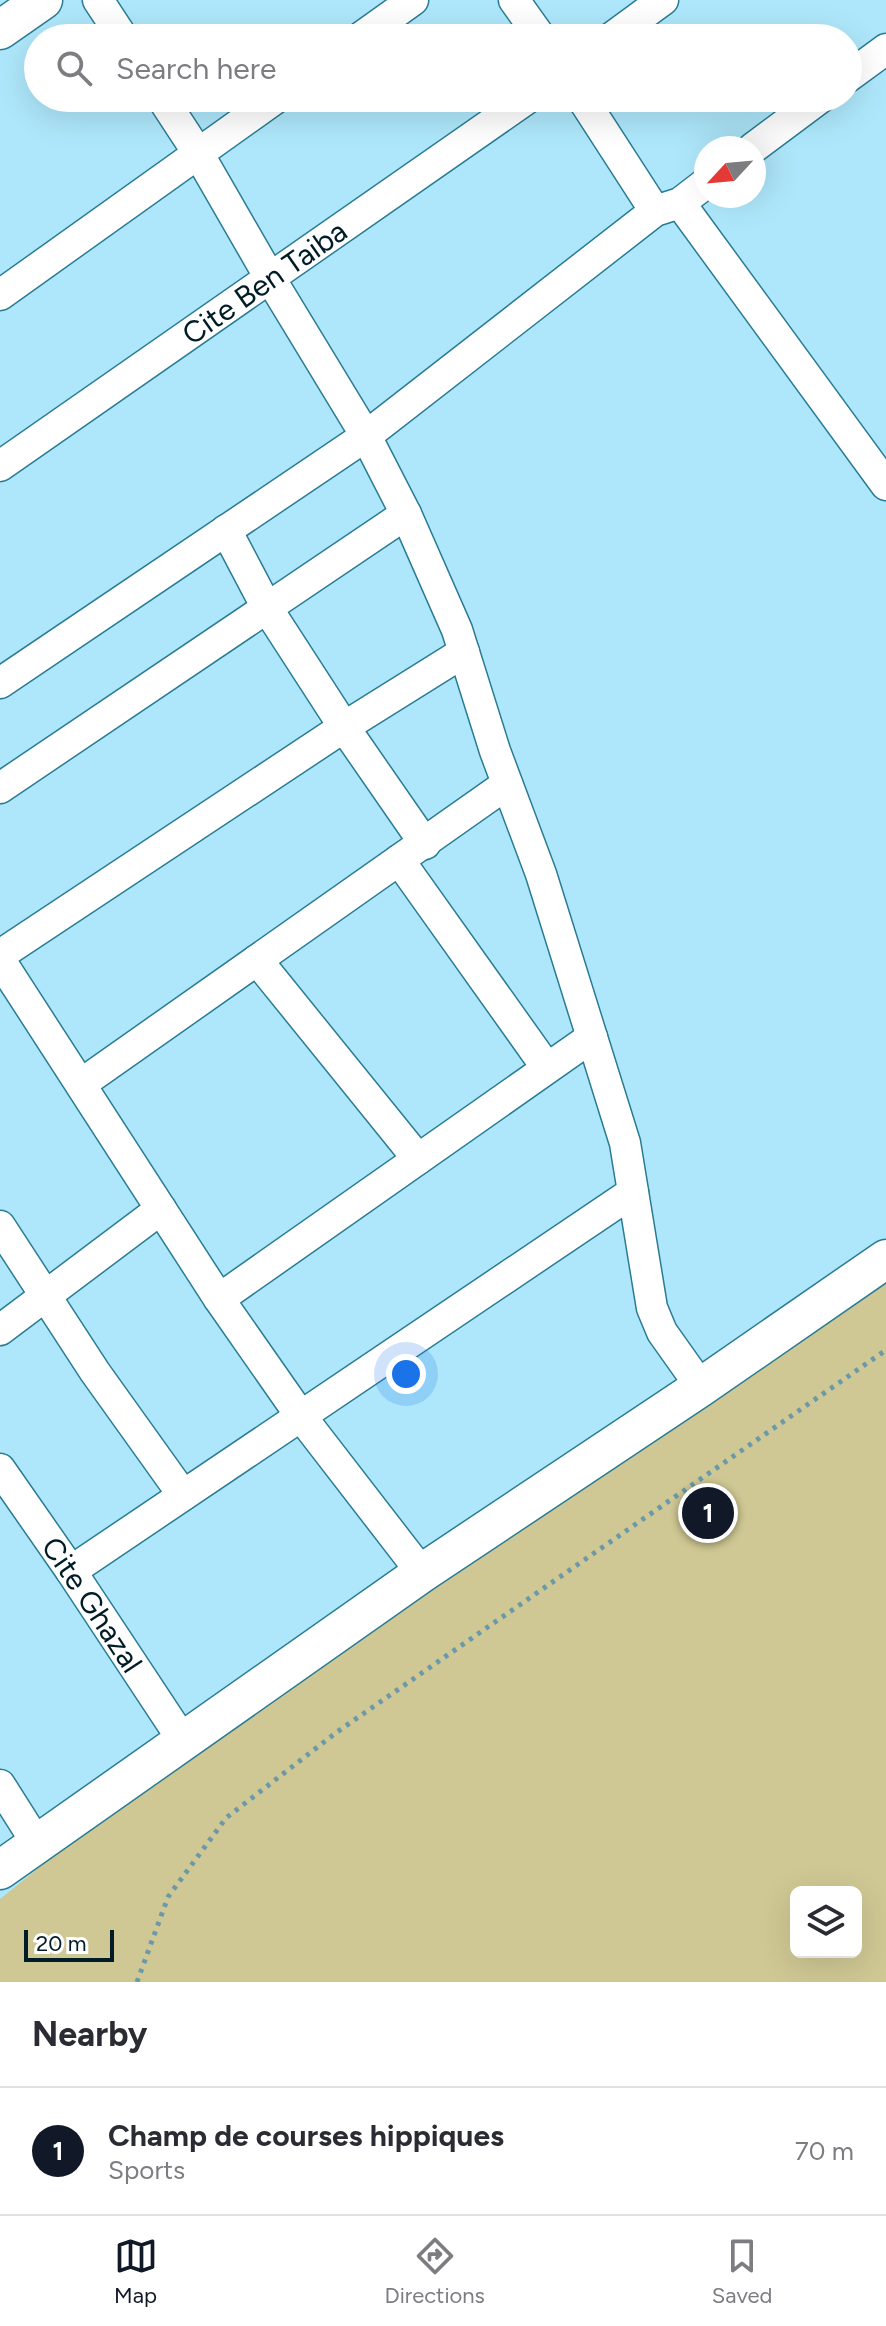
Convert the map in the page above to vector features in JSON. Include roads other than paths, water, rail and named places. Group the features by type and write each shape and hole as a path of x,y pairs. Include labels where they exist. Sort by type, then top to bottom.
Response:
{"street":[{"path":"0,30 43,0"},
{"path":"98,0 114,24"},
{"path":"380,24 413,0"},
{"path":"514,0 531,24"},
{"path":"630,24 663,0"},
{"path":"862,67 886,49"},
{"path":"171,112 366,436 406,514 457,630 507,784 541,874 625,1143 652,1308 662,1332 701,1387"},
{"path":"0,295 256,112"},
{"name":"Cite Ben Taiba","path":"0,466 508,112"},
{"path":"593,112 886,485"},
{"path":"766,138 801,112"},
{"path":"0,683 366,436 667,207 694,190"},
{"path":"0,788 406,514"},
{"path":"226,530 267,608 425,844"},
{"path":"422,1573 300,1415 219,1299 0,958 344,727 464,652"},
{"path":"81,1084 507,784"},
{"path":"399,860 547,1068"},
{"path":"257,960 418,1159"},
{"path":"219,1299 592,1037"},
{"path":"71,1571 633,1192"},
{"path":"0,1330 161,1209"},
{"path":"0,1226 95,1372 183,1495"},
{"path":"0,1870 422,1573 886,1259"},
{"name":"Cite Ghazal","path":"0,1469 184,1742"},
{"path":"0,1785 38,1845"}],"place":[{"name":"Champ de courses hippiques","path":"708,1513"}]}
